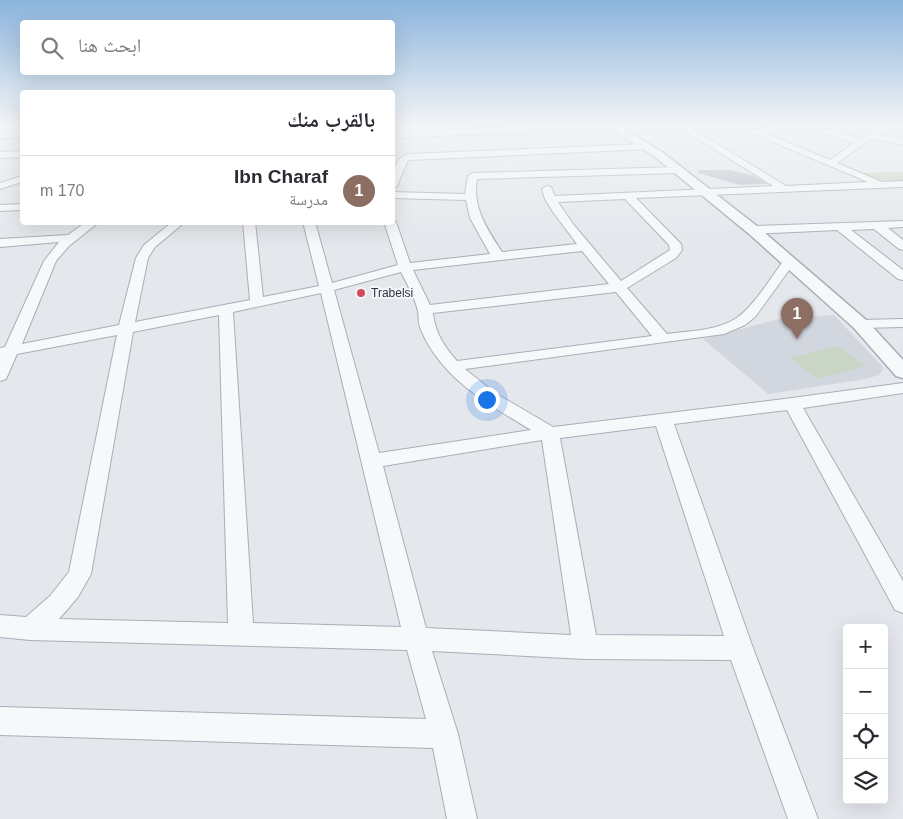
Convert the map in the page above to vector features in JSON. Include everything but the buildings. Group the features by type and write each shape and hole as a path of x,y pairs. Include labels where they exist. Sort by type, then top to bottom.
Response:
{"street":[{"path":"461,163 542,174 678,170"},
{"path":"472,165 489,163"},
{"path":"669,163 753,230 860,324 903,372"},
{"path":"742,163 786,190"},
{"path":"832,163 903,196"},
{"path":"472,165 470,197 473,214 498,256"},
{"path":"542,174 550,199 585,247 663,338"},
{"path":"0,186 20,180"},
{"path":"550,199 903,184"},
{"path":"395,195 470,197"},
{"path":"425,310 620,287 672,255 676,250 675,244 626,195"},
{"path":"0,208 20,207"},
{"path":"753,230 903,224"},
{"path":"0,376 5,352 50,261 56,251 70,238 90,225"},
{"path":"30,629 61,602 73,588 80,574 126,329 142,258 150,245 176,225"},
{"path":"249,225 257,302"},
{"path":"309,225 372,461 416,640 444,734 462,819"},
{"path":"391,225 405,267 425,310 427,328 439,350 465,380 550,433 586,647"},
{"path":"878,226 903,246"},
{"path":"840,227 903,276"},
{"path":"0,243 70,238"},
{"path":"5,352 327,288 405,267 585,247"},
{"path":"453,366 719,331 740,322 750,314 789,262"},
{"path":"226,309 241,634"},
{"path":"860,324 903,323"},
{"path":"372,461 550,433 792,404 903,388"},
{"path":"792,404 903,603"},
{"path":"663,419 740,648 803,819"},
{"path":"0,626 30,629 241,634 586,647 740,648"},
{"path":"0,721 444,734"}],"shaded area":[{"path":"834,315 882,366 883,369 879,375 865,379 768,394 703,339 779,319"}],"green space":[{"path":"903,172 903,182 881,180 861,173"},
{"path":"838,346 866,366 817,379 790,358"}],"place":[{"name":"Trabelsi","path":"361,293"},
{"name":"Ibn Charaf","path":"797,339"}]}
